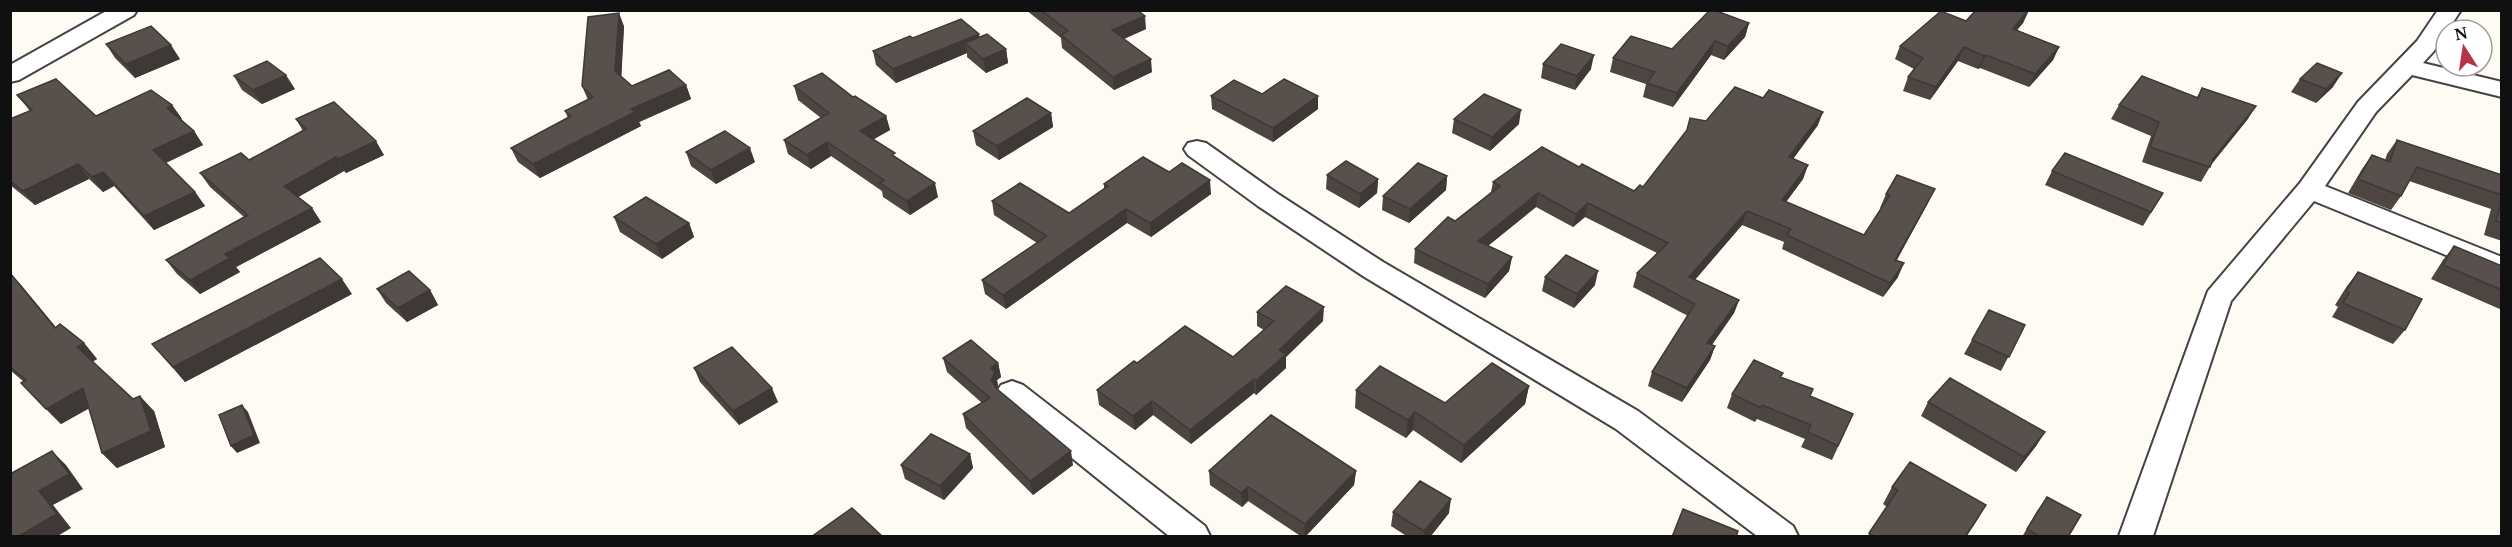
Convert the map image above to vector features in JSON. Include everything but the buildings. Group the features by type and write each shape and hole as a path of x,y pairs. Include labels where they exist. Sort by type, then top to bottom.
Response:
{"street":[{"path":"10,75 126,10"},
{"path":"2136,537 2218,298 2308,189 2367,107 2426,46 2450,10"},
{"path":"2407,66 2502,90"},
{"path":"1197,149 1268,200 1372,268 1627,420 1781,537"},
{"path":"2308,189 2502,268"},
{"path":"1012,393 1193,537"}]}
